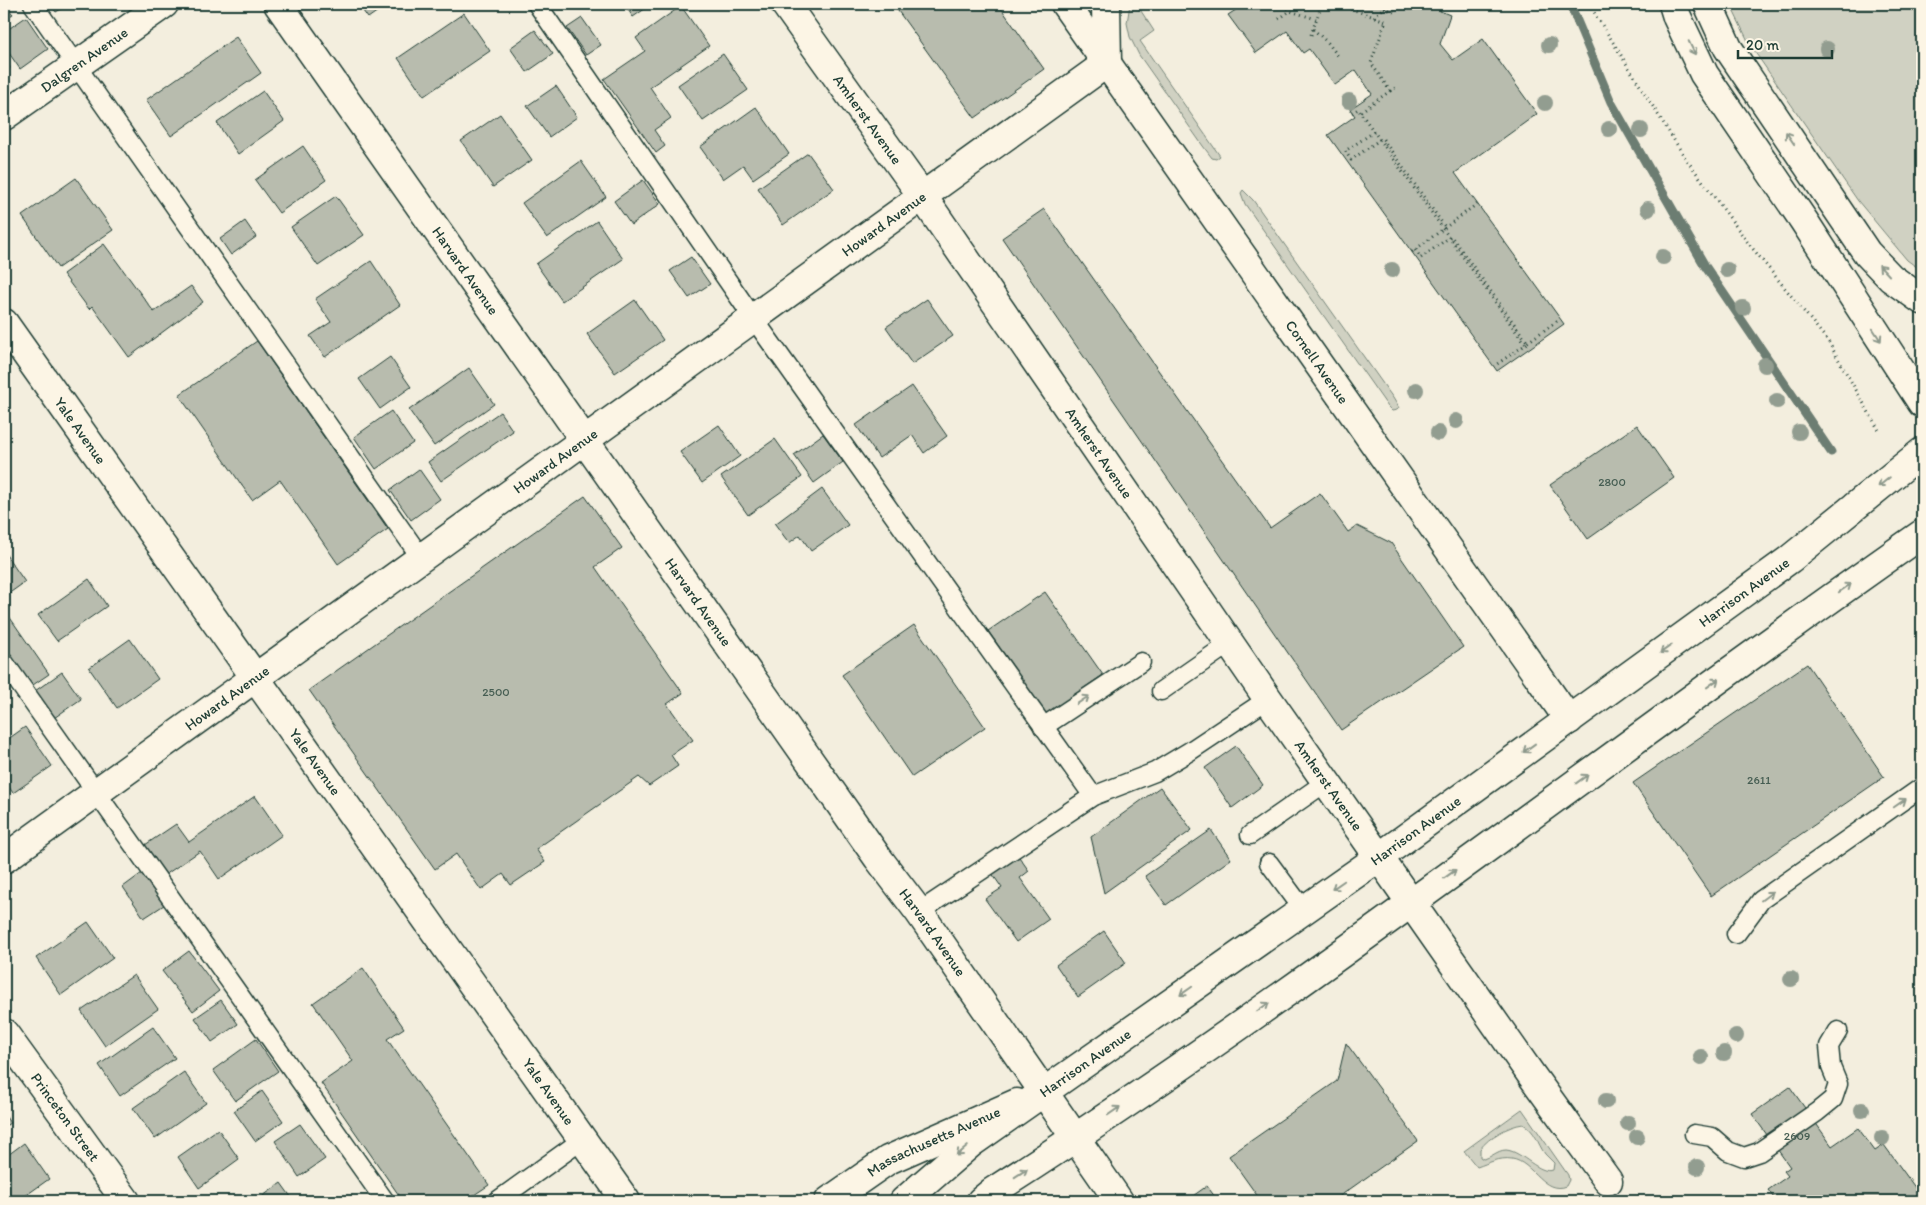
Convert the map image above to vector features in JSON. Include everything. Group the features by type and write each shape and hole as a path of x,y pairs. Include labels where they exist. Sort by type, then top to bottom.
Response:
{"main road":[{"name":"Dalgren Avenue","path":"4,116 164,4"},
{"name":"Harvard Avenue","path":"278,4 878,858 919,912 1044,1091 1074,1139 1119,1201"},
{"name":"Amherst Avenue","path":"785,4 923,197 1378,858 1608,1181"},
{"name":"Cornell Avenue","path":"1065,4 1569,720"},
{"path":"1106,4 1107,63"},
{"path":"1673,4 1677,17 1704,74 1804,221 1922,403"},
{"path":"1708,4 1728,48 1867,252 1891,278 1922,300"},
{"name":"Howard Avenue","path":"4,859 1107,63"},
{"name":"Yale Avenue","path":"4,323 626,1201"},
{"name":"Harrison Avenue","path":"904,1201 971,1143 1378,858 1790,559 1922,452"},
{"path":"981,1201 1074,1139 1411,903 1823,603 1922,534"},
{"name":"Princeton Street","path":"4,1033 126,1201"},
{"name":"Massachusetts Avenue","path":"829,1201 888,1160 1044,1091"}],"lane":[{"path":"34,4 422,558"},
{"path":"537,4 754,319 1093,796"},
{"path":"1161,691 1230,643"},
{"path":"4,662 385,1201"},
{"path":"1043,727 1141,662"},
{"path":"919,912 1093,796 1156,772 1268,698"},
{"path":"1250,835 1326,782"},
{"path":"1736,934 1761,900 1922,787"},
{"path":"1269,863 1303,909"},
{"path":"1694,1134 1712,1137 1728,1151 1744,1157 1759,1152 1817,1112 1833,1100 1838,1084 1831,1067 1829,1046 1838,1031"},
{"path":"497,1201 582,1140"}],"path":[{"path":"1285,4 1290,11 1316,19"},
{"path":"1311,35 1321,6 1326,4"},
{"path":"1336,4 1386,21 1371,64 1390,91"},
{"path":"1351,9 1352,4"},
{"path":"1374,17 1388,4"},
{"path":"1589,4 1684,156 1749,244 1828,341 1880,432"},
{"path":"1384,8 1394,12"},
{"path":"1279,19 1290,11"},
{"path":"1313,29 1333,48 1338,56"},
{"path":"1333,48 1337,45"},
{"path":"1360,112 1395,88"},
{"path":"1352,113 1358,109 1528,343 1494,366"},
{"path":"1374,132 1345,151 1351,160 1382,138 1525,344 1560,319"},
{"path":"1451,236 1421,258 1415,249 1477,204"}],"shaded area":[{"path":"1130,4 1143,4 1141,11 1154,31 1140,41 1220,156 1216,159 1212,158 1203,146 1139,55 1130,37 1127,23"},
{"path":"1730,4 1922,4 1922,271 1907,260 1858,201 1750,45"},
{"path":"1243,190 1253,200 1393,398 1399,408 1397,410 1392,411 1388,407 1245,204 1241,193"},
{"path":"1522,1109 1568,1175 1569,1180 1566,1186 1558,1188 1551,1186 1519,1161 1512,1159 1498,1160 1477,1167 1464,1151","holes":["1523,1124 1534,1134 1545,1154 1554,1163 1553,1170 1542,1169 1512,1151 1500,1151 1483,1159 1480,1157 1480,1149 1494,1136 1517,1125"]}],"building":[{"path":"4,4 13,14 4,20"},
{"path":"50,4 69,4 56,12"},
{"path":"358,4 388,4 368,18"},
{"path":"624,4 652,4 633,17"},
{"path":"893,4 998,4 1044,69 975,118"},
{"path":"1245,4 1443,4 1440,11 1450,15 1440,44 1453,60 1483,39 1537,114 1455,173 1564,324 1497,371 1328,135 1355,116 1350,109 1372,94 1356,70 1335,85 1309,49 1303,53 1287,31 1256,53 1228,15"},
{"path":"681,6 709,46 650,87 671,118 654,130 665,146 656,153 604,79 645,51 636,38"},
{"path":"464,13 490,51 424,96 398,58"},
{"path":"26,17 48,49 20,69 4,46 4,32"},
{"path":"582,18 601,45 586,55 567,28"},
{"path":"535,30 553,54 527,72 510,48"},
{"path":"236,37 261,73 171,136 146,100"},
{"path":"723,54 748,90 703,121 678,85"},
{"path":"4,59 10,68 4,73"},
{"path":"556,86 577,117 549,137 527,106"},
{"path":"263,91 284,121 238,154 217,123"},
{"path":"756,107 789,154 753,179 743,165 723,179 700,147"},
{"path":"500,114 532,160 493,187 461,141"},
{"path":"303,146 326,180 279,213 255,180"},
{"path":"808,153 834,189 783,225 758,188"},
{"path":"581,161 606,197 547,238 522,203"},
{"path":"76,178 113,230 58,268 22,216"},
{"path":"643,180 660,204 631,225 614,201"},
{"path":"336,196 364,235 318,266 291,227"},
{"path":"1044,209 1270,528 1320,493 1348,532 1357,526 1391,543 1463,647 1341,730 1002,238"},
{"path":"245,221 256,237 231,255 220,239"},
{"path":"597,221 623,259 562,301 536,264"},
{"path":"104,244 154,312 191,286 203,302 129,357 92,306 89,309 63,274"},
{"path":"691,257 710,284 689,298 670,271"},
{"path":"371,261 400,305 325,357 310,336 331,322 315,299"},
{"path":"927,299 953,336 912,364 886,327"},
{"path":"635,300 663,340 615,373 587,334"},
{"path":"257,341 388,529 338,564 280,480 252,500 179,395"},
{"path":"390,357 411,387 380,409 359,379"},
{"path":"469,368 494,404 434,446 409,410"},
{"path":"912,386 947,436 924,453 912,435 879,458 856,425"},
{"path":"391,411 413,443 376,469 354,437"},
{"path":"500,412 513,431 441,481 428,462"},
{"path":"719,425 740,456 702,483 680,452"},
{"path":"1637,425 1674,478 1588,539 1550,485"},
{"path":"823,434 843,462 814,483 794,455"},
{"path":"775,439 802,477 748,515 721,477"},
{"path":"419,469 440,499 411,520 390,490"},
{"path":"822,489 848,525 811,551 800,535 789,543 775,524"},
{"path":"585,496 622,548 595,567 683,693 667,704 693,740 671,755 678,766 649,786 639,777 536,849 545,862 511,885 503,874 481,890 456,854 435,869 309,690"},
{"path":"4,552 25,582 4,597"},
{"path":"89,579 107,606 57,641 38,615"},
{"path":"1045,592 1103,675 1046,714 988,631"},
{"path":"4,609 49,674 30,687 4,650"},
{"path":"914,625 985,727 912,777 842,675"},
{"path":"130,639 158,679 117,708 89,668"},
{"path":"1807,664 1884,777 1711,896 1633,783"},
{"path":"62,672 81,699 54,718 35,691"},
{"path":"25,727 52,766 13,793 4,780 4,742"},
{"path":"1236,746 1263,785 1232,808 1205,768"},
{"path":"1160,787 1192,830 1104,893 1091,837"},
{"path":"255,796 282,835 219,879 200,851 165,875 145,845 176,824 189,842"},
{"path":"1211,830 1231,859 1166,905 1145,876"},
{"path":"1017,854 1029,871 1020,878 1049,919 1016,942 985,899 1002,888 991,872"},
{"path":"142,873 164,905 144,918 123,887"},
{"path":"88,922 113,958 61,995 36,958"},
{"path":"1104,931 1126,963 1078,997 1056,965"},
{"path":"189,951 219,991 193,1011 162,971"},
{"path":"363,968 404,1028 387,1039 489,1185 465,1201 403,1201 321,1083 353,1061 313,1003"},
{"path":"134,975 158,1009 105,1046 81,1011"},
{"path":"221,1000 238,1024 212,1042 195,1018"},
{"path":"153,1027 175,1058 120,1096 99,1065"},
{"path":"256,1039 278,1071 235,1101 213,1070"},
{"path":"1346,1043 1418,1141 1333,1201 1261,1201 1229,1156 1337,1081"},
{"path":"184,1072 206,1103 155,1139 133,1108"},
{"path":"1790,1087 1832,1146 1858,1128 1875,1151 1884,1145 1922,1197 1915,1201 1776,1201 1768,1190 1788,1176 1784,1171 1790,1167 1752,1114"},
{"path":"262,1091 283,1121 255,1141 234,1111"},
{"path":"4,1114 10,1123 4,1127"},
{"path":"300,1124 325,1159 299,1177 275,1141"},
{"path":"218,1129 239,1159 199,1188 178,1157"},
{"path":"24,1143 49,1179 18,1201 4,1201 4,1158"},
{"path":"281,1183 294,1201 256,1201"},
{"path":"1207,1186 1218,1201 1192,1201 1190,1198"}],"waterway":[{"path":"1570,4 1611,102 1705,266 1831,452"}]}
